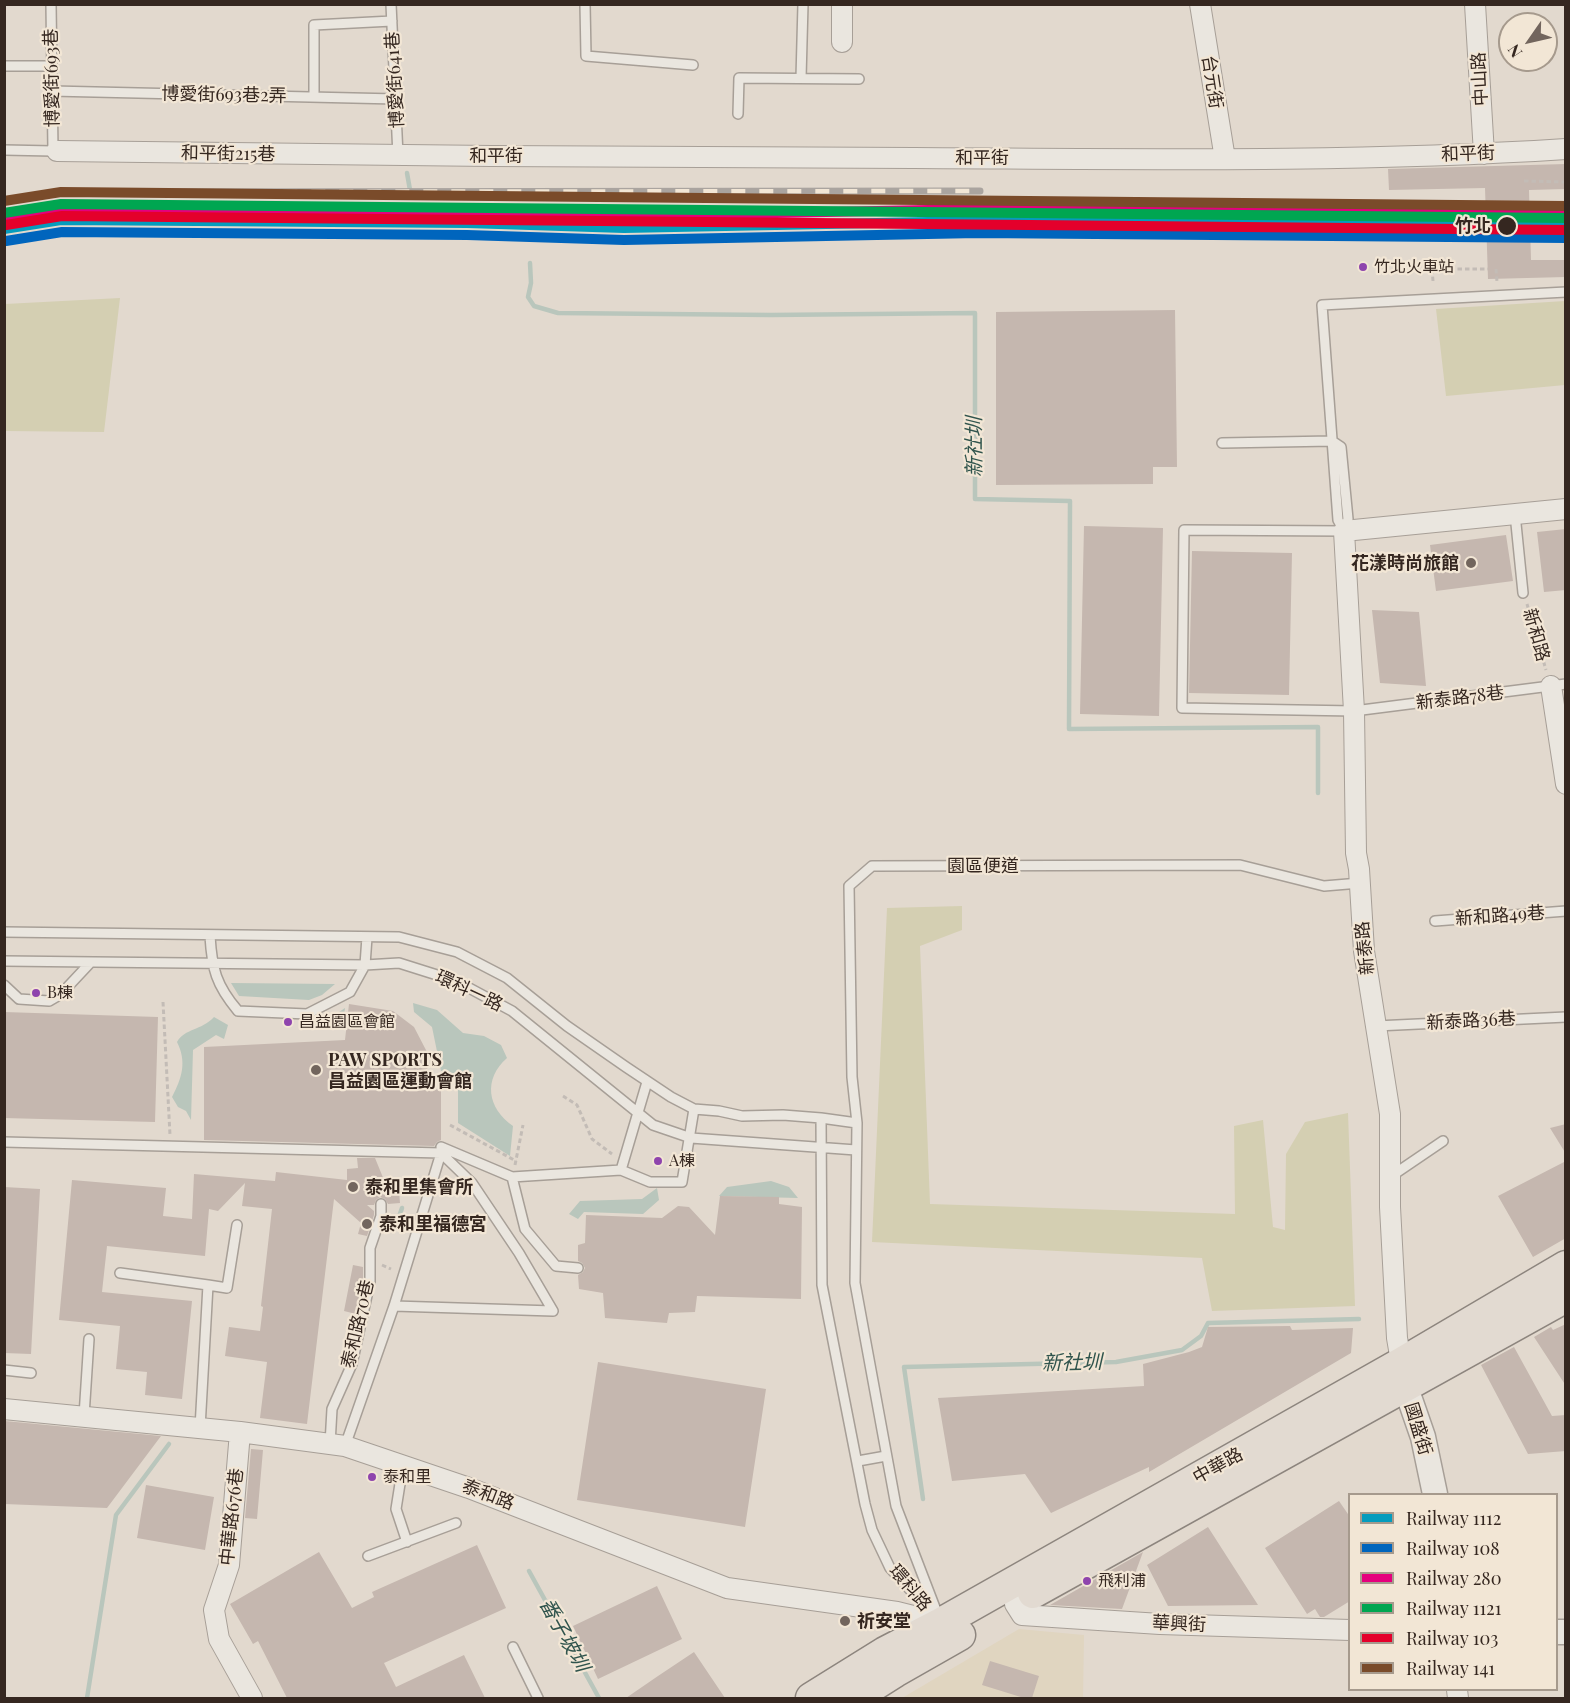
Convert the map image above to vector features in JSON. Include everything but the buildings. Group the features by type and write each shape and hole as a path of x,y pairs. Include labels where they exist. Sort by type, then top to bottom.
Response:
{"main road":[{"name":"中華路","path":"946,1632 1015,1604 1403,1375 1566,1266"},
{"name":"中華路","path":"833,1693 876,1678 946,1632 1403,1375 1566,1297"}],"street":[{"path":"842,4 842,42"},
{"name":"台元街","path":"1200,4 1225,159"},
{"name":"中山路","path":"1475,4 1484,154"},
{"name":"和平街","path":"398,156 1225,159 1484,154 1566,149"},
{"name":"和平街215巷","path":"56,151 398,156"},
{"path":"1344,531 1566,509"},
{"name":"新泰路","path":"1344,531 1354,711 1356,853 1364,951 1390,1114 1390,1177 1397,1338 1403,1375"},
{"name":"新和路","path":"1558,685 1566,784"},
{"name":"國盛街","path":"1403,1375 1423,1437 1435,1493"},
{"name":"泰和路","path":"4,1408 240,1432 338,1445 469,1488 727,1588 897,1612 946,1632"},
{"name":"中華路676巷","path":"240,1432 229,1565 214,1610 219,1639 252,1698"},
{"name":"華興街","path":"1015,1604 1022,1616 1183,1625 1348,1630"}],"lane":[{"name":"博愛街693巷","path":"51,4 52,90 56,151"},
{"name":"博愛街641巷","path":"391,4 398,156"},
{"path":"585,4 586,56 693,65"},
{"path":"801,78 803,4"},
{"path":"314,97 314,25 392,21"},
{"path":"4,66 52,66"},
{"path":"738,114 739,78 859,79"},
{"name":"博愛街693巷2弄","path":"52,90 396,99"},
{"path":"4,150 56,151"},
{"name":"新泰路","path":"1344,531 1338,520 1322,304 1566,292"},
{"path":"1221,443 1332,441"},
{"path":"1515,514 1523,593"},
{"name":"新泰路78巷","path":"1344,531 1184,530 1182,708 1354,711 1558,685"},
{"name":"園區便道","path":"857,1123 852,1077 849,886 872,866 1240,865 1324,886 1360,883"},
{"name":"新和路49巷","path":"1435,921 1566,911"},
{"name":"環科一路","path":"4,932 399,937 457,952 507,978 567,1026 647,1082 694,1109 742,1116 783,1115 857,1123"},
{"path":"210,936 212,964 220,987 238,1011 307,1014 350,992 366,965 367,937"},
{"name":"環科一路","path":"4,961 366,965 399,963 456,981 512,1011 653,1125 691,1138 856,1150"},
{"path":"4,986 19,999 49,1001 61,994 91,962"},
{"name":"新泰路36巷","path":"1376,1026 1566,1017"},
{"path":"621,1170 647,1082"},
{"path":"4,1142 441,1150 512,1177 621,1170 650,1182 682,1182 694,1109"},
{"name":"環科路","path":"821,1118 822,1285 872,1530 890,1568 946,1632"},
{"name":"環科路","path":"857,1123 855,1282 896,1506 946,1632"},
{"path":"1390,1177 1443,1141"},
{"path":"338,1445 394,1306 441,1150"},
{"path":"394,1306 553,1311 519,1253 472,1183 441,1150"},
{"path":"512,1177 525,1229 556,1266 578,1268"},
{"name":"泰和路70巷","path":"338,1445 332,1409 352,1364 370,1282 370,1248 381,1216 381,1204"},
{"path":"120,1272 227,1288 237,1225"},
{"path":"200,1428 208,1285"},
{"path":"84,1416 89,1340"},
{"path":"4,1370 31,1373"},
{"path":"858,1461 886,1456"},
{"path":"403,1465 396,1509 406,1542"},
{"path":"368,1556 456,1523"},
{"path":"513,1647 538,1698"}],"path":[{"path":"1524,181 1566,182"},
{"path":"1455,210 1494,212 1494,240 1455,239"},
{"path":"1494,227 1516,228"},
{"path":"1433,281 1432,269 1488,269"},
{"path":"1496,269 1497,280"},
{"name":"新和路","path":"1523,593 1558,685"},
{"path":"163,1002 170,1146"},
{"path":"563,1096 577,1105 592,1139 613,1155 621,1170"},
{"path":"450,1125 516,1161"}],"shaded area":[{"path":"120,298 104,432 5,431 5,304"},
{"path":"1565,301 1565,385 1446,396 1436,309"},
{"path":"962,906 962,930 920,946 930,1204 1235,1214 1234,1126 1263,1120 1273,1227 1285,1230 1286,1154 1305,1122 1348,1113 1355,1306 1212,1311 1202,1258 872,1242 887,908"},
{"path":"231,983 335,984 322,995 309,1000 239,996"},
{"path":"413,1003 437,1010 463,1033 484,1036 501,1045 507,1058 494,1075 491,1093 498,1111 513,1126 510,1156 458,1123 458,1076 441,1071 432,1027 414,1012"},
{"path":"345,1008 342,1030 303,1029 303,1026 325,1020"},
{"path":"214,1017 228,1025 224,1039 216,1035 193,1050 191,1120 186,1111 178,1107 172,1097 182,1070 182,1056 177,1042 184,1034 204,1025"},
{"path":"771,1181 789,1187 798,1198 719,1196 727,1187"},
{"path":"657,1188 659,1200 643,1214 584,1212 578,1219 569,1214 580,1201 642,1199"},
{"path":"1019,1629 1084,1635 1083,1698 902,1698"}],"waterway":[{"name":"新社圳","path":"407,173 410,190"},
{"name":"新社圳","path":"530,263 531,283 528,297 534,306 558,313 771,315 975,313 975,499 1070,501 1069,729 1318,727 1318,793"},
{"name":"番子坡圳","path":"397,1223 402,1208"},
{"name":"新社圳","path":"923,1499 904,1367 1116,1362 1182,1350 1201,1336 1208,1323 1359,1319"},
{"path":"87,1698 116,1515 169,1444"},
{"name":"番子坡圳","path":"529,1571 599,1698"}],"railway":[{"path":"4,201 63,192 980,191"}],"rail line":[{"name":"141","path":"4,201 61,192 1566,206"},
{"name":"1121","path":"4,213 61,204 1566,218"},
{"name":"280","path":"4,217 61,208 467,211 624,216 978,209 1566,214"},
{"name":"103","path":"6,225 62,216 1566,230"},
{"name":"1112","path":"4,229 61,220 467,223 624,228 978,221 1566,226"},
{"name":"108","path":"6,241 62,232 467,235 624,240 978,233 1566,238"}],"place":[{"name":"竹北","path":"1507,226"},
{"name":"竹北火車站","path":"1363,267"},
{"name":"花漾時尚旅館","path":"1471,563"},
{"name":"B棟","path":"36,993"},
{"name":"昌益園區會館","path":"288,1022"},
{"name":"PAW SPORTS 昌益園區運動會館","path":"316,1070"},
{"name":"A棟","path":"658,1161"},
{"name":"泰和里集會所","path":"353,1187"},
{"name":"泰和里福德宮","path":"367,1224"},
{"name":"泰和里","path":"372,1477"},
{"name":"飛利浦","path":"1087,1581"},
{"name":"祈安堂","path":"845,1621"}]}
